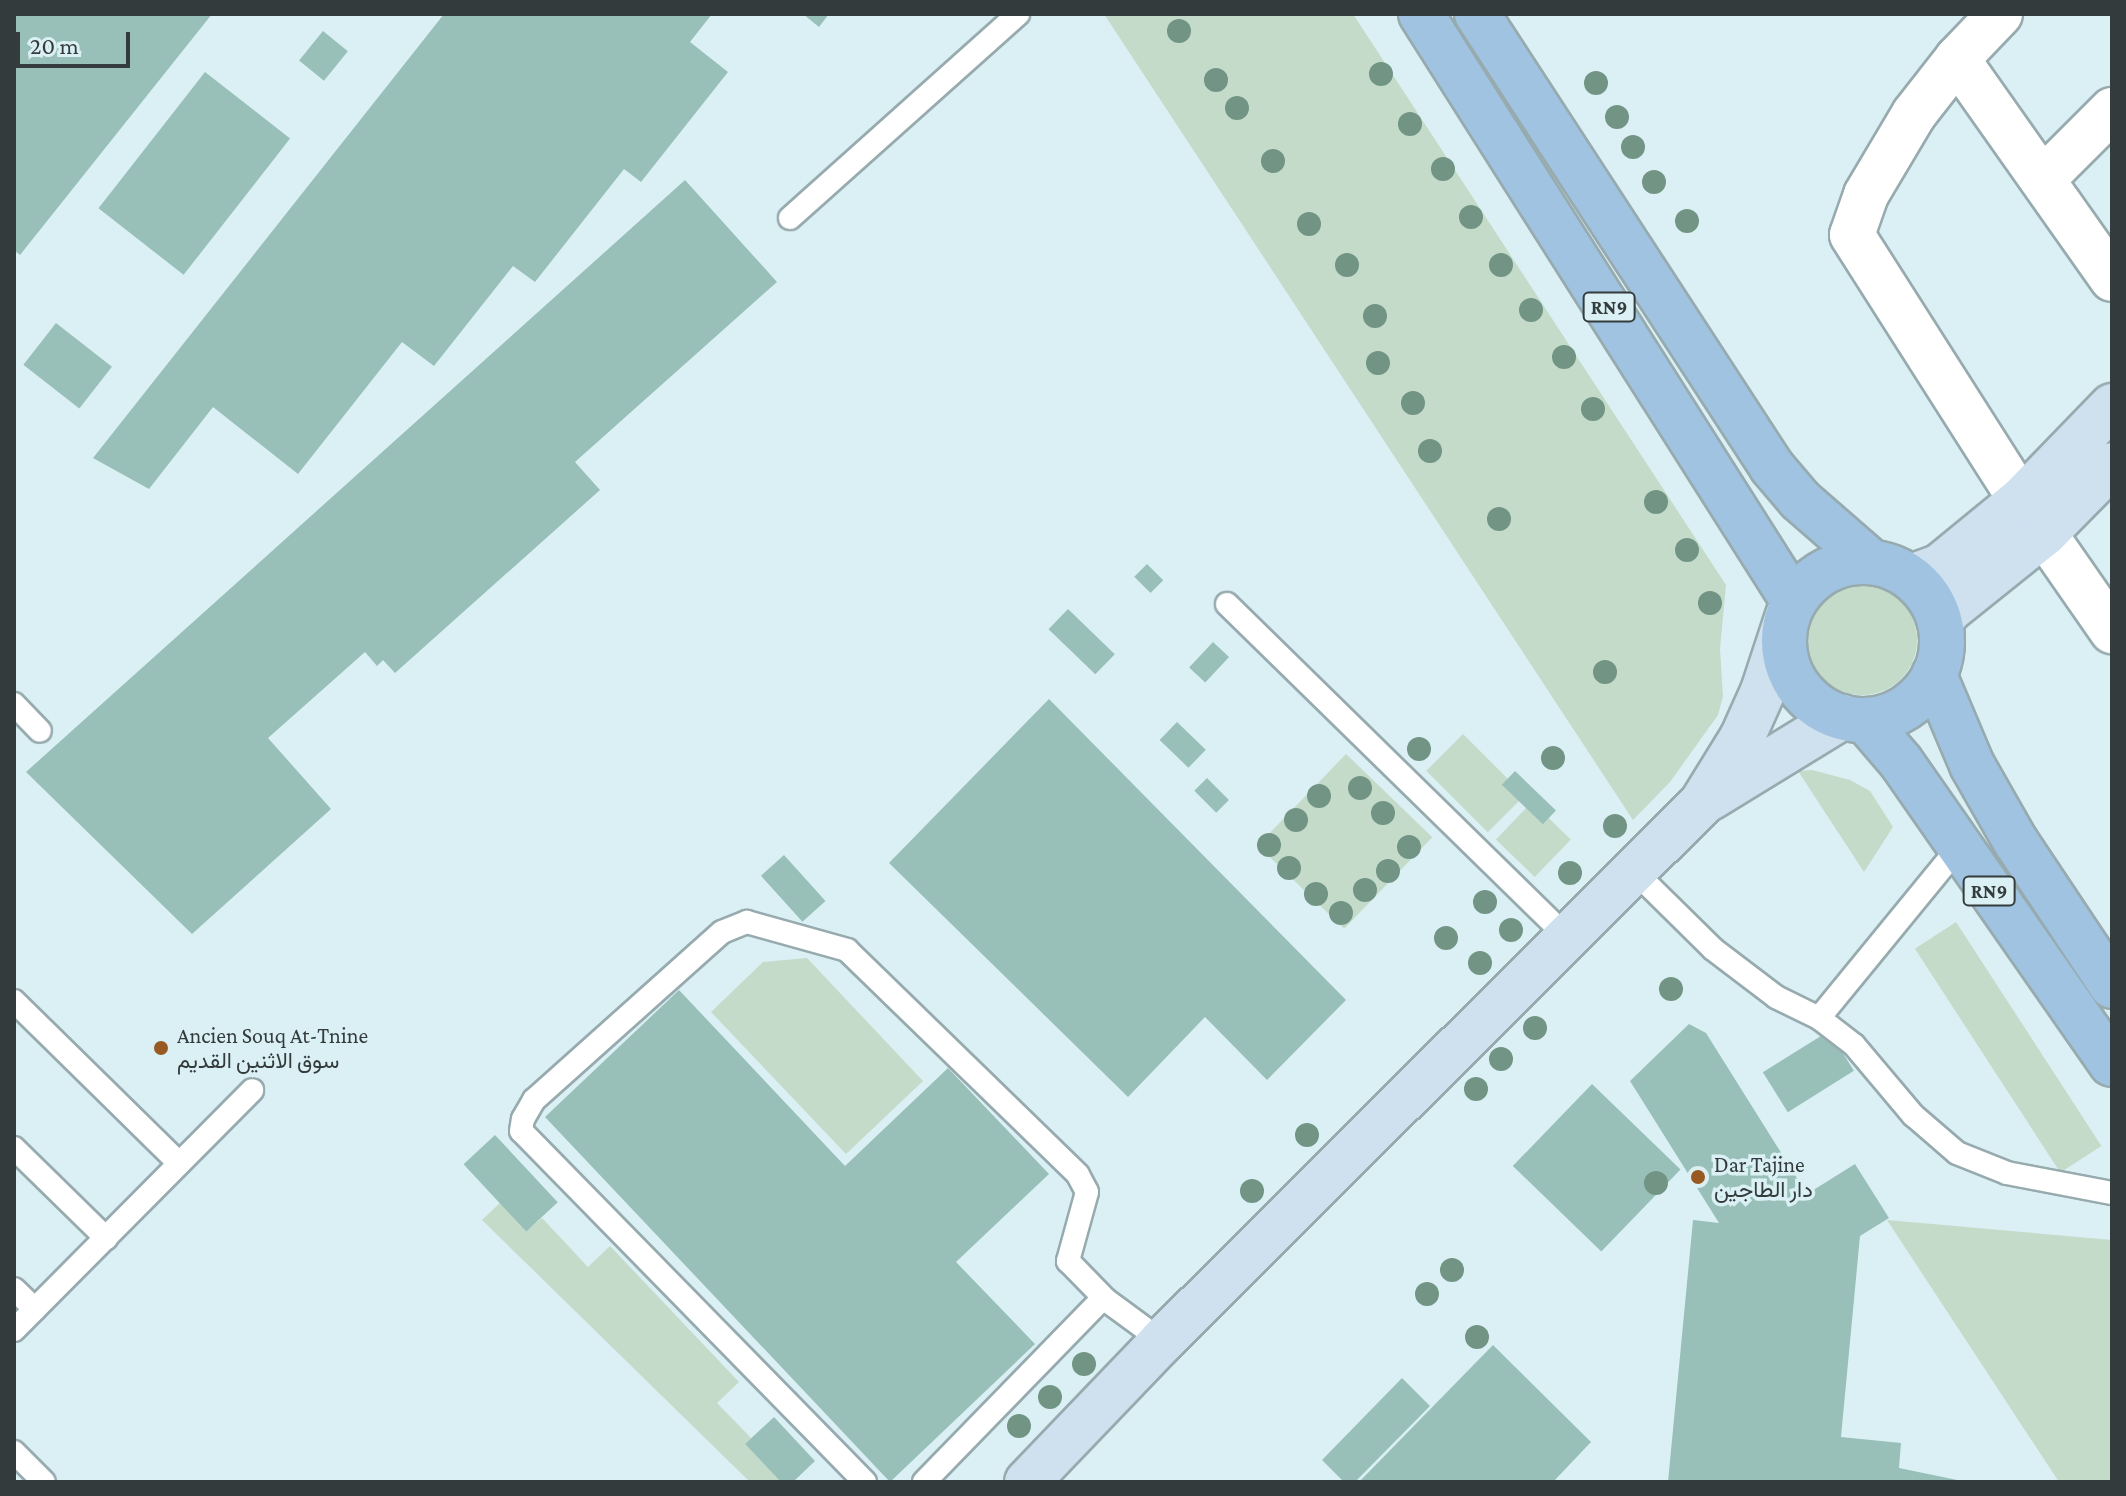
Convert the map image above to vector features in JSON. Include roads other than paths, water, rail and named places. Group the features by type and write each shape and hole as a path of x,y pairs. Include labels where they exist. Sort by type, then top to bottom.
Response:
{"main road":[{"name":"RN9","path":"1421,14 1791,609 1784,641 1788,666 1800,689 1819,707 1854,719 1901,762 1958,848 2112,1064"},
{"name":"RN9","path":"1477,14 1772,467 1800,500 1929,597 1940,622"},
{"path":"1791,609 1826,570 1849,563 1891,570"},
{"path":"1854,719 1893,714 1918,698 1934,675 1942,649 1940,622"},
{"name":"RN9","path":"1934,675 1972,765 2016,842 2112,986"}],"street":[{"path":"2000,14 1957,59 1914,114 1866,195 1852,235 2033,516 2112,631"},
{"path":"1957,59 2112,279"},
{"path":"2043,179 2112,110"},
{"path":"1940,622 2033,516 2112,406"},
{"path":"1891,570 1939,567 2033,516 2112,465"},
{"path":"1027,1482 1162,1341 1701,804 1742,738 1763,691 1791,609"},
{"path":"1701,804 1854,719"}],"lane":[{"path":"790,218 1018,14"},
{"path":"1227,604 1567,937"},
{"path":"14,704 40,731"},
{"path":"1819,1018 1958,848"},
{"path":"1633,870 1713,949 1776,997 1819,1018 1854,1045 1913,1115 1957,1153 2007,1173 2112,1193"},
{"path":"865,1482 521,1131 523,1119 534,1100 722,932 747,922 847,950 1078,1175 1087,1192 1074,1228 1068,1261 1106,1300 1162,1341"},
{"path":"14,1001 179,1163"},
{"path":"14,1330 252,1090"},
{"path":"14,1148 106,1238"},
{"path":"14,1289 35,1309"},
{"path":"924,1482 1099,1302 1106,1300"},
{"path":"14,1452 44,1482"}],"place":[{"name":"Ancien Souq At-Tnine سوق الاثنين القديم","path":"161,1048"},
{"name":"Dar Tajine دار الطاجين","path":"1698,1177"}]}
